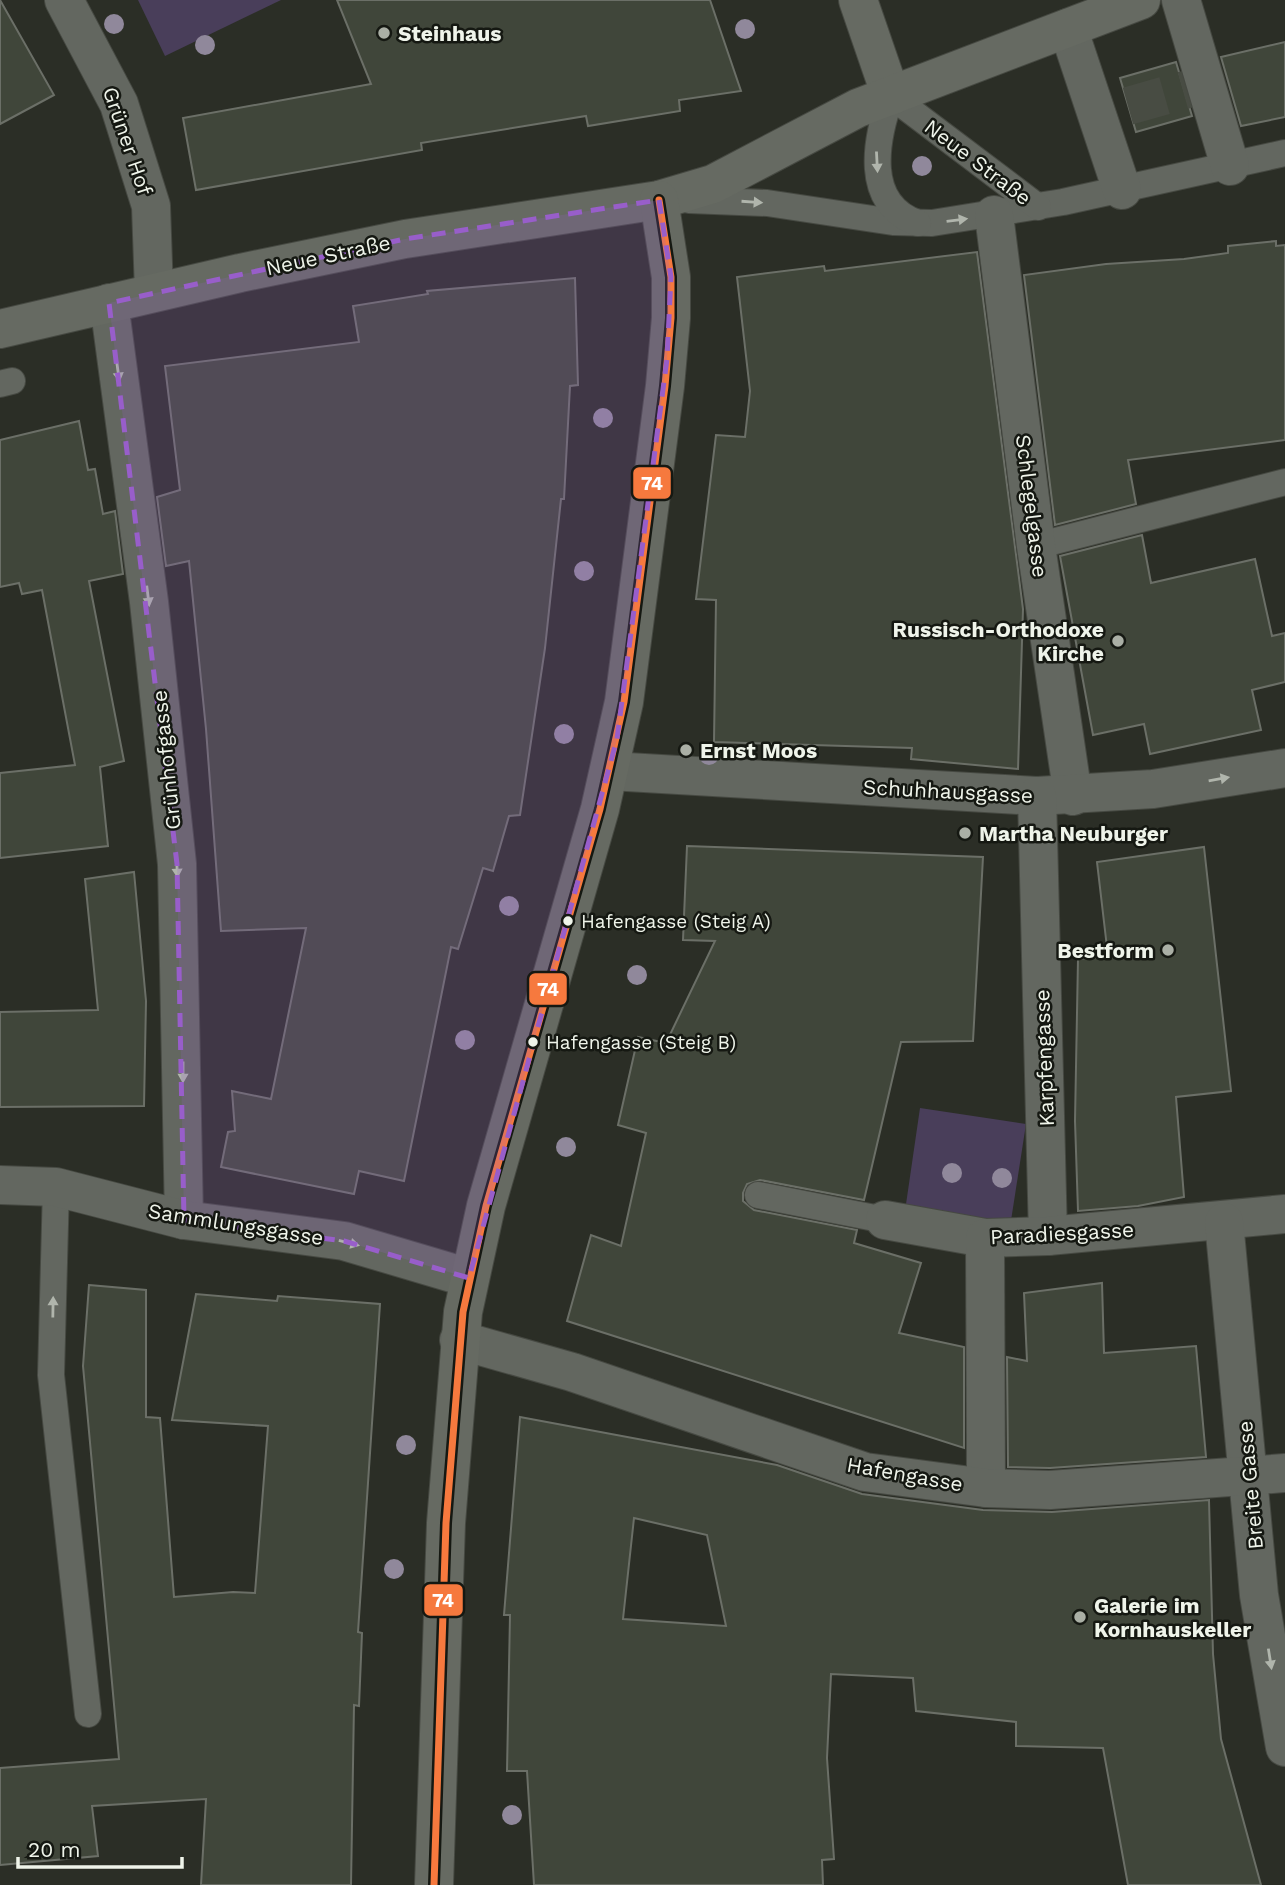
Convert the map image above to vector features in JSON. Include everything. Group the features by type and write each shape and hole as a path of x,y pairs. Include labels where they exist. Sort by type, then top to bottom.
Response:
{"street":[{"name":"Grüner Hof","path":"64,0 119,104 151,206 153,292"},
{"path":"858,0 891,96"},
{"name":"Neue Straße","path":"0,329 153,292 405,239 659,200 713,184 840,116 1142,0"},
{"path":"1181,0 1197,87 1230,166"},
{"path":"1068,28 1112,110 1122,190"},
{"path":"434,1885 446,1523 459,1340 469,1278 512,1109 610,771 631,666 665,386 671,277 659,200"},
{"name":"Schlegelgasse","path":"994,215 1036,546 1055,796"},
{"name":"Grünhofgasse","path":"109,303 149,602 177,864 184,1220"},
{"name":"Schuhhausgasse","path":"610,771 1055,796 1153,789 1285,768"},
{"name":"Karpfengasse","path":"1048,1237 1055,796"},
{"name":"Sammlungsgasse","path":"0,1185 56,1187 184,1220 344,1241 469,1278"},
{"name":"Paradiesgasse","path":"885,1220 985,1238 1048,1237 1285,1214"},
{"name":"Breite Gasse","path":"1224,1222 1268,1475 1259,1595 1285,1747"},
{"path":"985,1238 986,1488"},
{"name":"Hafengasse","path":"459,1340 572,1372 865,1472 986,1488 1050,1490 1268,1475"}],"lane":[{"name":"Neue Straße","path":"891,96 1038,207"},
{"path":"891,96 877,144 880,186 899,214 920,223"},
{"path":"1038,207 1285,153"},
{"name":"Neue Straße","path":"659,200 767,202 920,223 1038,207"},
{"path":"1036,546 1285,482"},
{"path":"56,1187 51,1375 88,1714"},
{"name":"Paradiesgasse","path":"758,1195 885,1220"}],"highlighted area":[{"path":"659,200 671,277 667,359 617,739 469,1278 344,1241 184,1220 177,864 109,303 405,239"}],"shaded area":[{"path":"138,0 281,0 165,56"},
{"path":"920,1108 1026,1124 1010,1227 905,1211"}],"building":[{"path":"0,0 54,95 0,124"},
{"path":"337,0 710,0 741,91 679,100 680,111 588,126 586,116 421,143 422,150 196,190 183,118 371,84"},
{"path":"1285,42 1285,117 1241,126 1221,57"},
{"path":"1176,62 1192,116 1136,132 1120,78"},
{"path":"1276,241 1276,246 1285,245 1285,440 1128,460 1136,504 1055,525 1024,275 1106,264 1184,259 1228,253 1228,246"},
{"path":"977,252 1023,609 1018,769 911,759 912,748 714,742 716,600 696,599 716,435 745,437 750,391 737,277 824,266 825,271"},
{"path":"575,278 578,385 570,386 564,499 561,499 545,648 520,815 509,816 493,871 483,868 458,949 451,947 404,1181 359,1171 354,1194 221,1167 228,1132 235,1131 232,1091 271,1099 306,928 221,931 206,729 189,561 166,566 157,497 180,490 165,366 359,342 353,306 428,294 427,291"},
{"path":"79,421 88,470 95,469 103,514 115,511 123,574 89,581 124,761 100,767 108,846 0,858 0,773 75,765 42,590 22,594 19,583 0,587 0,440"},
{"path":"1142,535 1151,583 1255,559 1272,636 1285,633 1285,682 1252,690 1261,730 1150,754 1144,724 1093,735 1060,556"},
{"path":"687,846 983,857 973,1041 901,1042 864,1200 760,1180 747,1184 743,1193 743,1201 754,1210 857,1230 854,1243 921,1263 899,1333 964,1347 964,1448 567,1321 591,1235 621,1246 646,1133 618,1125 638,1037 666,1043 715,941 683,940"},
{"path":"1204,847 1231,1091 1176,1097 1184,1197 1138,1206 1078,1211 1075,1121 1078,959 1108,956 1097,862"},
{"path":"134,872 146,1001 144,1106 0,1107 0,1012 98,1010 85,879"},
{"path":"1102,1283 1104,1353 1196,1346 1206,1457 1050,1468 1008,1467 1007,1357 1027,1361 1024,1293"},
{"path":"89,1285 146,1290 146,1417 160,1418 174,1597 255,1593 268,1426 172,1420 196,1294 277,1301 278,1296 380,1304 358,1632 362,1633 359,1706 354,1705 351,1885 201,1885 206,1799 92,1806 98,1856 0,1865 0,1768 119,1759 83,1366"},
{"path":"520,1417 777,1465 862,1494 983,1510 1052,1512 1209,1500 1213,1654 1221,1739 1261,1885 1128,1885 1103,1748 1016,1746 1016,1722 916,1711 913,1678 831,1674 827,1758 834,1859 822,1860 823,1885 534,1885 527,1771 507,1771 510,1615 504,1615","holes":["634,1518 707,1535 726,1626 623,1619"]}],"tunnel":[{"path":"1128,106 1188,89"}],"transit line":[{"name":"74","path":"434,1885 446,1523 463,1312 486,1206 600,809 624,702 665,386 671,318 671,277 659,200"}],"place":[{"name":"Steinhaus","path":"384,33"},
{"name":"Russisch-Orthodoxe Kirche","path":"1118,641"},
{"name":"Ernst Moos","path":"686,750"},
{"name":"Martha Neuburger","path":"965,833"},
{"name":"Hafengasse (Steig A)","path":"568,921"},
{"name":"Bestform","path":"1168,950"},
{"name":"Hafengasse (Steig B)","path":"533,1042"},
{"name":"Galerie im Kornhauskeller","path":"1080,1617"}]}
